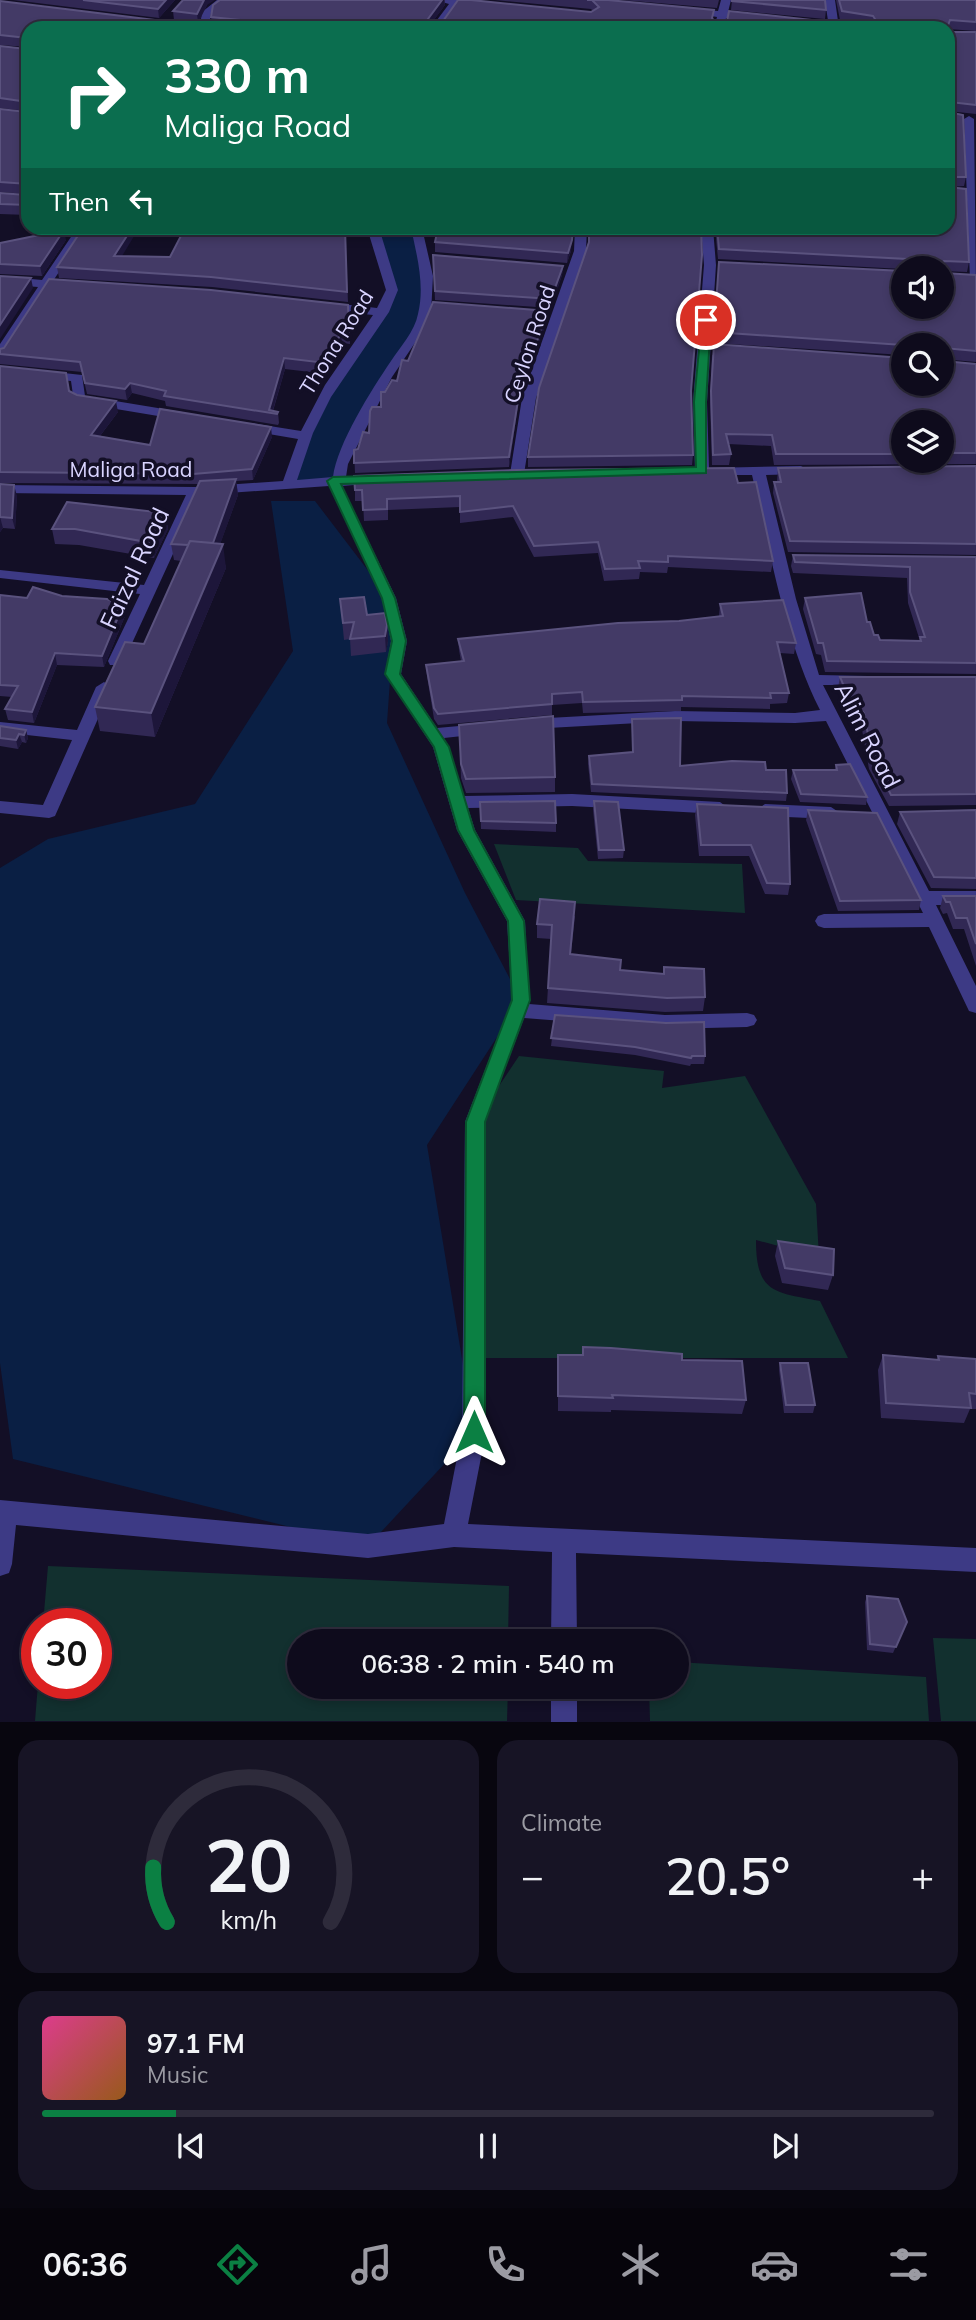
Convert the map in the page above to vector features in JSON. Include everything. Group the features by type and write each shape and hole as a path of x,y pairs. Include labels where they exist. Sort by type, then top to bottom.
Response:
{"street":[{"path":"205,21 207,12 223,0"},
{"path":"721,21 726,0"},
{"path":"830,0 836,21"},
{"path":"439,21 447,1 496,6"},
{"path":"684,11 758,18"},
{"path":"166,21 171,14"},
{"path":"968,119 973,279"},
{"path":"0,354 77,235"},
{"name":"Thona Road","path":"289,484 304,436 330,387 383,312 393,290 375,235"},
{"path":"420,235 430,258 426,276 431,305 421,325 386,377 349,446 336,481 389,598 399,641 393,674 441,747 466,830 516,921 521,1000 475,1122 474,1432 454,1535"},
{"name":"Ceylon Road","path":"517,474 528,398 551,315 574,270 580,251 581,235"},
{"path":"709,235 716,265 704,348 695,471 812,470"},
{"path":"560,268 574,270"},
{"path":"0,280 87,287"},
{"path":"317,305 383,312"},
{"path":"704,348 718,348"},
{"path":"0,370 77,378 79,399 198,419"},
{"path":"238,425 304,436"},
{"name":"Alim Road","path":"758,470 786,559 813,680 867,814 925,898 976,1006"},
{"name":"Maliga Road","path":"0,489 195,491 394,479"},
{"name":"Faizal Road","path":"0,807 49,812 195,491"},
{"path":"0,574 149,590"},
{"path":"813,680 881,680"},
{"path":"519,725 675,716 795,718 829,715"},
{"path":"0,727 82,736"},
{"path":"432,734 493,727"},
{"path":"457,802 572,800 904,814"},
{"path":"925,898 976,898"},
{"path":"824,921 936,920"},
{"path":"517,1010 665,1022 747,1020"},
{"path":"0,1564 3,1513 368,1546 454,1535 976,1560"},
{"path":"564,1540 564,1629"},
{"path":"564,1699 564,1721"}],"green space":[{"path":"494,844 578,848 588,861 742,864 745,913 516,900"},
{"path":"519,1056 664,1071 662,1088 745,1076 816,1204 819,1257 756,1240 760,1271 764,1281 780,1292 820,1301 848,1358 484,1358 475,1122"},
{"path":"48,1566 509,1586 508,1629 287,1629 287,1699 508,1699 507,1721 35,1721 37,1699 112,1699 112,1608 44,1608"},
{"path":"933,1638 976,1639 976,1721 941,1721"},
{"path":"689,1663 926,1677 929,1721 650,1721 649,1699 689,1699"}],"water":[{"path":"374,235 420,235 425,313 369,401 336,479 289,484 304,436 392,289"},
{"path":"271,501 315,501 389,598 392,652 387,723 465,893 521,1000 427,1145 474,1432 368,1546 13,1459 0,1363 0,868 48,839 195,804 293,651"}],"building":[{"path":"83,0 166,0 158,9"},
{"path":"183,0 204,0 197,14 173,11"},
{"path":"220,0 442,0 428,19 430,21 250,21 211,17 213,5"},
{"path":"458,0 591,12 599,7 592,0 608,0 714,10 712,18 714,21 443,21"},
{"path":"825,0 826,10 732,1"},
{"path":"839,0 976,0 976,22 873,21 873,16 842,11"},
{"path":"0,1 163,21 21,21 21,37 0,35"},
{"path":"729,11 821,21 727,21"},
{"path":"955,32 976,32 976,105 955,103"},
{"path":"0,46 21,48 21,101 0,98"},
{"path":"0,109 21,111 21,184 0,182"},
{"path":"955,113 963,115 966,177 955,177"},
{"path":"955,188 966,189 969,262 954,261 954,256 891,256 891,258 719,249 718,235 955,235"},
{"path":"0,193 21,195 21,205 0,204"},
{"path":"39,235 61,235 40,266 0,264 0,243"},
{"path":"78,235 128,235 114,256 170,257 181,235 345,235 347,292 211,277 57,267"},
{"path":"436,235 572,235 568,253 435,242"},
{"path":"589,235 701,235 691,391 693,455 528,457 539,388 589,242"},
{"path":"433,255 563,266 551,299 435,291"},
{"path":"719,262 891,270 891,319 954,319 954,274 976,275 976,351 954,349 954,333 891,333 891,344 714,332"},
{"path":"0,276 31,278 0,325"},
{"path":"49,279 211,290 348,305 349,334 341,333 326,363 284,358 269,410 278,412 277,414 164,396 166,391 130,383 125,389 85,383 80,362 0,354 0,349 4,348"},
{"path":"433,302 548,311 520,388 509,457 354,463 354,450 358,449 363,432 369,433 370,411 372,407 381,407 381,392 385,392 392,380 397,381 402,360 408,361"},
{"path":"714,344 891,357 891,396 954,396 954,362 976,364 976,453 954,453 954,410 891,410 891,454 776,454 772,435 726,434 731,454 713,455 711,391"},
{"path":"0,366 66,373 69,391 77,395 116,401 91,435 150,445 160,409 271,427 252,469 193,474 0,472"},
{"path":"954,466 976,466 976,544 790,541 774,482 781,482 778,468 891,467 891,473 954,473"},
{"path":"734,468 738,483 756,482 773,561 668,556 668,562 638,561 640,568 605,569 598,542 534,546 513,506 460,512 460,496 387,499 387,509 363,510 362,490 355,490 354,476 517,470"},
{"path":"236,479 213,543 190,541 188,545 171,544 200,481"},
{"path":"0,484 14,485 12,518 0,517"},
{"path":"67,502 165,513 152,543 75,529 52,529"},
{"path":"190,541 223,544 151,713 95,707 125,642 144,644"},
{"path":"793,555 976,557 976,663 827,661 823,643 818,643 805,598 861,593 867,622 870,622 874,635 878,635 880,640 921,641 920,637 925,637 910,592 910,567 795,562"},
{"path":"33,587 62,596 107,599 123,605 102,656 55,653 32,712 5,709 18,686 0,685 0,595 27,598"},
{"path":"364,597 367,615 385,613 385,636 350,639 354,622 343,623 340,599"},
{"path":"783,600 796,643 777,642 789,693 770,693 771,698 682,696 682,700 583,702 582,692 552,694 552,704 438,714 434,708 426,665 464,661 458,639 618,623 723,616 720,604"},
{"path":"840,677 976,677 976,794 891,795 872,757 864,713 850,701"},
{"path":"553,716 555,777 466,779 461,764 459,725"},
{"path":"681,718 680,766 732,761 765,762 766,770 786,770 787,793 592,784 589,756 633,752 632,719"},
{"path":"0,726 26,730 24,735 19,734 16,740 0,738"},
{"path":"850,764 867,797 801,794 793,770 837,770 836,765"},
{"path":"555,801 556,823 481,821 480,802"},
{"path":"594,801 618,802 624,850 599,850"},
{"path":"697,804 788,808 790,884 767,883 751,845 701,845"},
{"path":"808,810 877,813 921,900 840,901"},
{"path":"976,810 976,878 934,877 900,812"},
{"path":"943,896 976,896 976,944 967,918 956,918 950,902 946,902"},
{"path":"540,899 575,902 570,954 621,960 620,970 664,974 664,967 704,969 705,997 667,998 548,988 552,925 537,924"},
{"path":"555,1015 666,1023 704,1022 705,1056 691,1058 635,1047 551,1038"},
{"path":"778,1241 834,1249 833,1275 785,1268"},
{"path":"583,1347 682,1354 682,1360 742,1361 746,1400 612,1395 613,1398 558,1396 558,1355 583,1355"},
{"path":"883,1355 939,1360 938,1356 976,1359 976,1394 969,1393 971,1408 886,1403"},
{"path":"780,1363 808,1363 815,1405 786,1405"},
{"path":"867,1596 898,1599 907,1622 896,1647 870,1644"}],"route":[{"path":"474,1432 475,1122 521,1000 516,921 466,830 441,747 393,674 399,641 389,598 360,543 333,481 702,471 700,402 706,320"}]}
